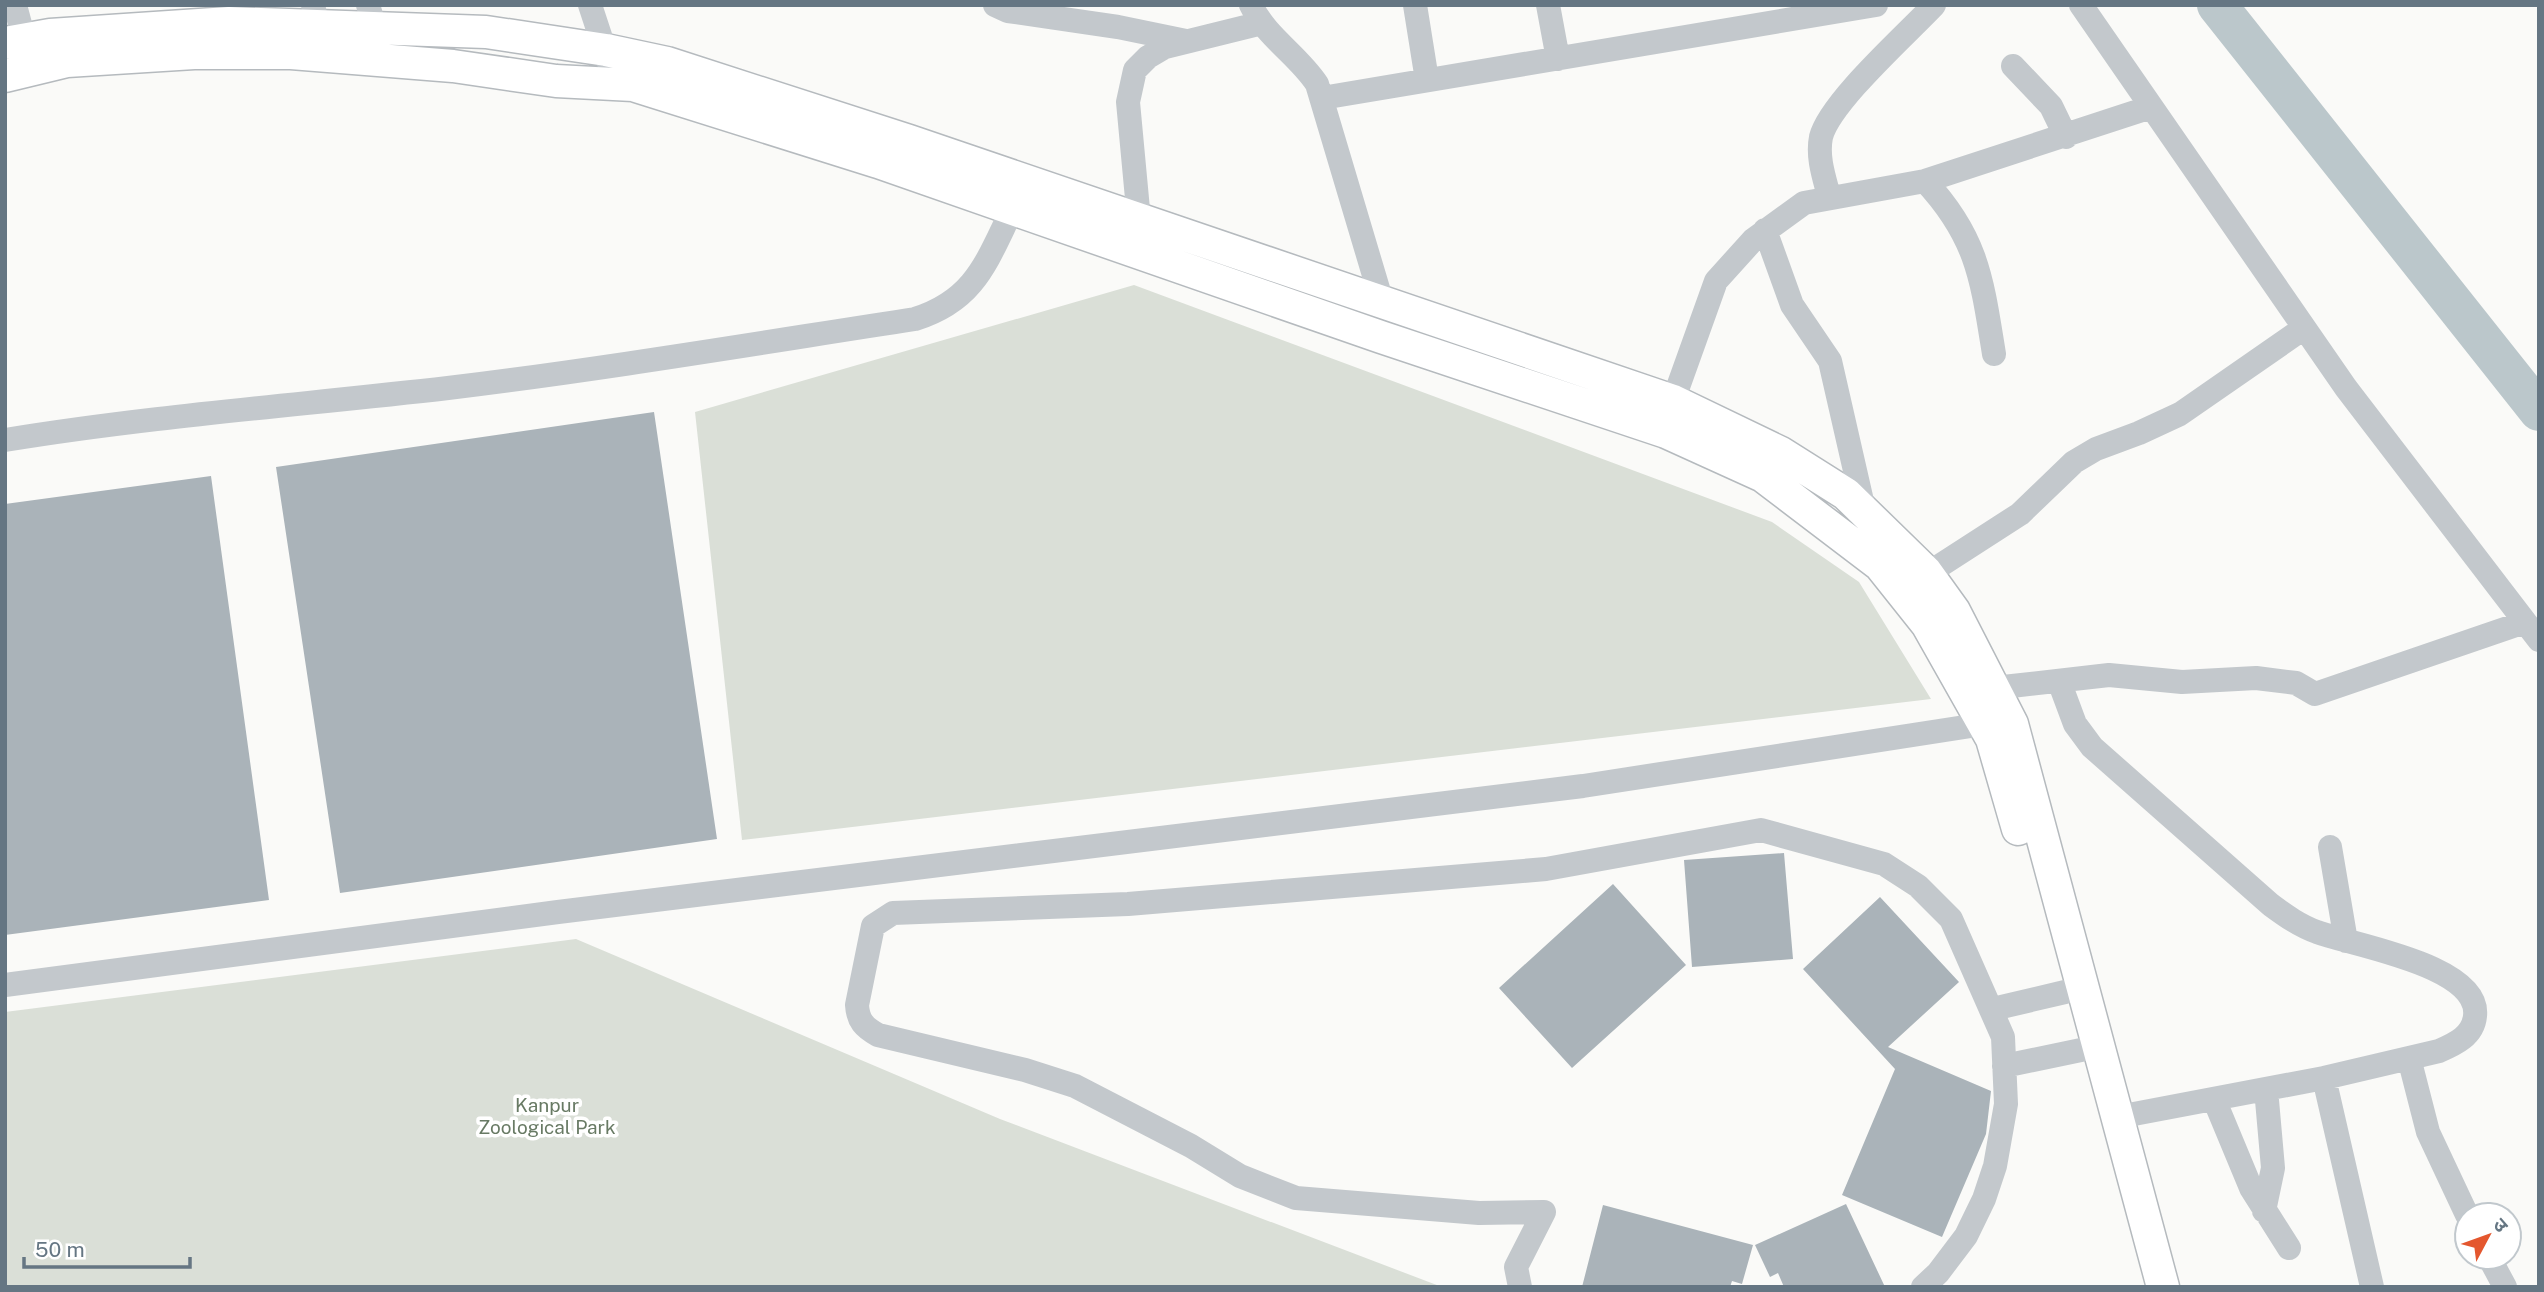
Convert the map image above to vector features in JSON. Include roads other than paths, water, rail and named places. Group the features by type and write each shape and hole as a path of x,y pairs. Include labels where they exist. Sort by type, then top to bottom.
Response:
{"main road":[{"path":"14,41 225,14 371,16 606,50 667,63 1673,401 1781,453 1846,494 1926,572 1954,611 2012,724 2163,1287"},
{"path":"5,76 67,61 194,53 292,54 453,66 556,81 633,85 763,124 1666,432 1763,476 1880,565 1927,624 1992,739 2081,1050 2142,1287"}],"street":[{"path":"14,41 15,5"},
{"path":"590,5 616,84"},
{"path":"995,5 1008,11 1118,27 1189,41"},
{"path":"1415,5 1427,80"},
{"path":"1548,5 1558,59"},
{"path":"1322,98 1876,5"},
{"path":"1829,196 1820,158 1821,140 1830,116 1934,5"},
{"path":"1994,688 2109,675 2182,682 2256,678 2296,683 2315,694 2532,631 2304,328 2081,5"},
{"path":"1139,220 1128,102 1135,70 1148,57 1166,47 1189,41 1256,14 1309,72 1322,98 1382,302"},
{"path":"2013,66 2052,106 2066,137"},
{"path":"1673,401 1716,281 1732,261 1765,230 1804,203 1829,196 1925,181 2151,107"},
{"path":"1925,181 1953,214 1971,245 1980,271 1994,354"},
{"path":"5,440 108,423 315,403 560,373 915,319 941,311 964,293 981,271 1013,208"},
{"path":"1765,230 1792,306 1830,361 1864,510"},
{"path":"1902,593 1926,572 2020,514 2074,462 2096,449 2180,414 2304,328"},
{"path":"2059,681 2075,724 2102,756 2271,905 2302,926 2401,956 2443,974 2470,997 2476,1014 2470,1031 2456,1044 2409,1058 2118,1117"},
{"path":"5,985 558,912 1583,786 1984,724"},
{"path":"1520,1287 1516,1267 1544,1212 1479,1213 1296,1198 1240,1176 1180,1140 1075,1086 1025,1070 878,1035 865,1028 858,1017 858,1005 873,926 893,913 1128,904 1546,869 1761,830 1884,864 1918,886 1951,919 1993,1009 2003,1037 2003,1132 1984,1199 1966,1236 1938,1273 1923,1287"},
{"path":"2330,847 2346,941"},
{"path":"1993,1009 2065,992"},
{"path":"2004,1066 2081,1050"},
{"path":"2409,1058 2428,1132 2460,1201"},
{"path":"2324,1077 2372,1287"},
{"path":"2264,1211 2273,1168 2266,1089"},
{"path":"2214,1099 2244,1172 2264,1211 2289,1248"},
{"path":"2496,1271 2505,1287"}],"waterway":[{"path":"2217,5 2539,411"}],"park label":[{"name":"Kanpur Zoological Park","path":"547,1116"}]}
